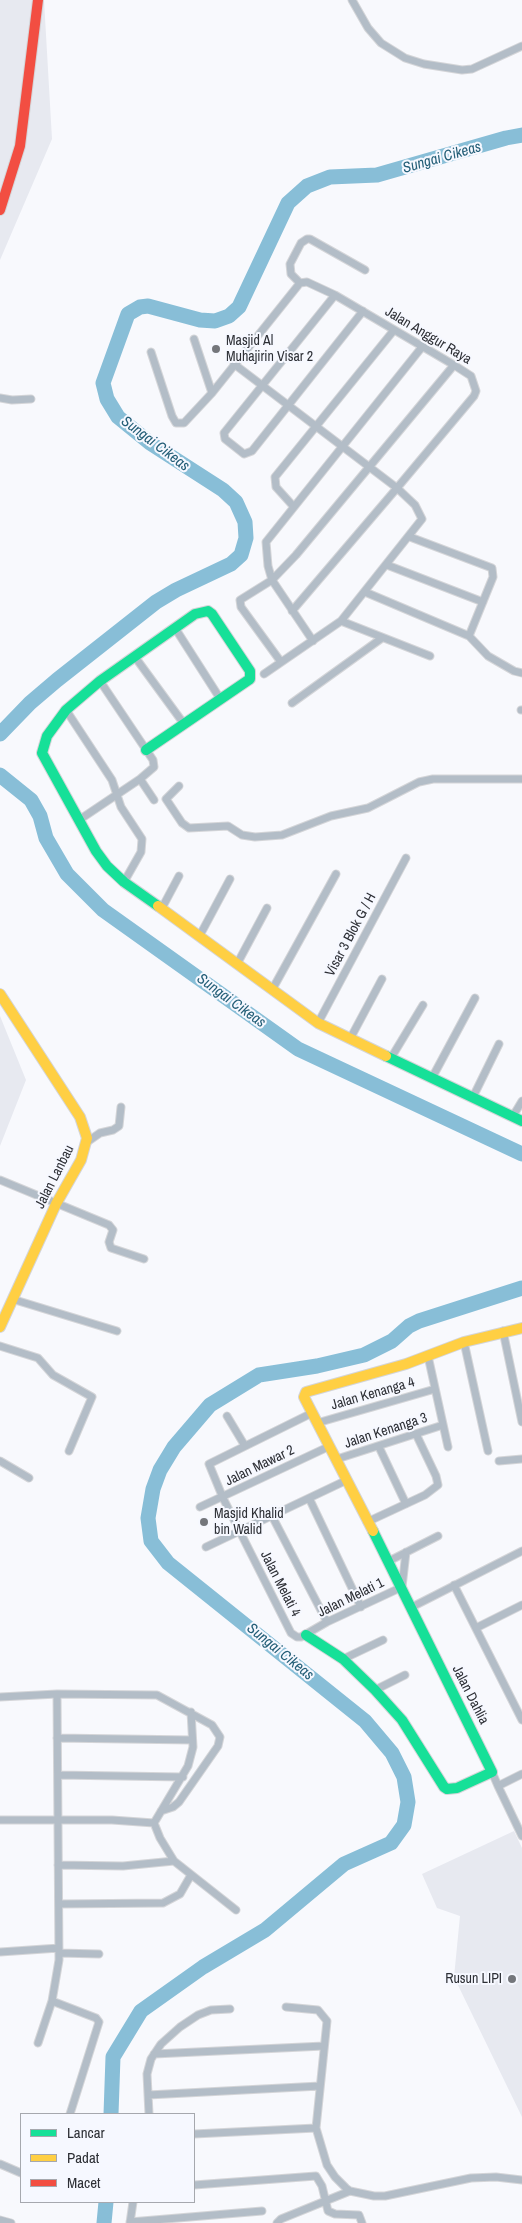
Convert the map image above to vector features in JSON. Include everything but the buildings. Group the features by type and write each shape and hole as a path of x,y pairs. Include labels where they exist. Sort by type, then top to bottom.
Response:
{"street":[{"path":"0,210 20,146 38,0"},
{"path":"352,0 368,28 381,43 405,58 424,64 462,70 472,69 522,46"},
{"path":"151,352 166,402 176,423 182,424 188,421 212,393 300,283 293,277 290,264 301,243 310,239 365,270"},
{"name":"Jalan Anggur Raya","path":"300,283 308,282 363,311 454,365 474,380 476,391 474,396 397,488"},
{"path":"334,295 226,432 225,439 244,454 249,453 363,311"},
{"path":"294,507 276,487 274,480 316,425 394,330"},
{"path":"194,338 212,393"},
{"path":"313,641 272,580 268,566 266,542 422,347"},
{"path":"234,364 397,488 421,514 421,523 340,621 264,674"},
{"path":"281,662 240,602 242,598 272,580 296,555 454,365"},
{"path":"0,398 12,400 31,399"},
{"path":"292,611 397,488"},
{"path":"410,537 492,568 493,577 470,636"},
{"path":"387,565 483,602"},
{"path":"365,592 470,636 488,656 522,673"},
{"path":"146,750 250,680 250,671 212,614 208,612 195,614 100,680 66,710 47,736 42,753 45,761 96,851 107,866 124,882 318,1022 517,1119 522,1101"},
{"path":"340,621 430,656"},
{"path":"175,628 221,700"},
{"path":"292,703 382,638"},
{"path":"135,657 184,724"},
{"path":"79,820 140,779 154,767 153,760 100,680"},
{"path":"66,710 112,780 121,807 142,839 141,852 124,882"},
{"path":"179,786 166,799 182,823 189,828 228,826 242,835 255,837 282,835 331,816 368,808 419,782 433,779 522,778"},
{"path":"140,779 154,800"},
{"name":"Visar 3 Blok G / H","path":"318,1022 406,858"},
{"path":"272,990 336,874"},
{"path":"162,908 179,876"},
{"path":"199,936 230,878"},
{"path":"237,964 267,908"},
{"path":"350,1039 382,979"},
{"name":"Jalan Lanbau","path":"0,994 80,1117 86,1132 87,1142 81,1160 56,1204 0,1327"},
{"path":"432,1078 475,998"},
{"path":"391,1058 422,1005"},
{"path":"472,1097 499,1044"},
{"path":"87,1142 100,1133 113,1130 119,1126 121,1107"},
{"path":"0,1180 109,1226 113,1230 109,1242 111,1248 144,1259"},
{"path":"12,1299 117,1331"},
{"path":"448,1448 428,1356 464,1342 522,1328"},
{"path":"503,1332 522,1422"},
{"path":"464,1342 488,1452"},
{"path":"0,1346 38,1358 52,1375 92,1397 69,1451"},
{"name":"Jalan Dahlia","path":"428,1356 374,1373 309,1390 305,1393 305,1399 402,1587 492,1772"},
{"name":"Jalan Kenanga 4","path":"317,1423 435,1389"},
{"path":"240,1531 223,1498 209,1464 312,1413"},
{"path":"227,1416 244,1446"},
{"name":"Jalan Kenanga 3","path":"337,1460 443,1425"},
{"path":"367,1522 432,1491 438,1486 436,1476 416,1434"},
{"name":"Jalan Mawar 2","path":"200,1507 223,1498 330,1446"},
{"path":"379,1446 406,1504"},
{"path":"499,1460 522,1459"},
{"path":"0,1461 29,1478"},
{"path":"206,1547 347,1480"},
{"path":"309,1498 361,1607"},
{"path":"272,1516 327,1622"},
{"name":"Jalan Melati 4","path":"240,1531 291,1633 297,1638 306,1635"},
{"path":"388,1562 438,1536"},
{"path":"412,1607 522,1551"},
{"name":"Jalan Melati 1","path":"306,1635 327,1622 402,1587 406,1552"},
{"path":"454,1585 522,1720"},
{"path":"476,1628 520,1606 522,1614"},
{"path":"306,1635 343,1659 375,1690 402,1720 444,1787 447,1789 457,1788 492,1772 522,1836"},
{"path":"343,1659 383,1640"},
{"path":"375,1690 405,1675"},
{"path":"0,1697 57,1694 157,1695 212,1725 217,1731 220,1742 179,1802 173,1807 161,1811"},
{"path":"38,2043 52,2001 57,1978 59,1950 57,1694"},
{"path":"154,1823 183,1777 191,1756 191,1712"},
{"path":"57,1738 192,1740"},
{"path":"498,1786 522,1774"},
{"path":"58,1776 183,1777"},
{"path":"0,1820 59,1822 112,1820 154,1823"},
{"path":"154,1823 160,1838 174,1861 236,1910"},
{"path":"58,1865 123,1866 174,1861"},
{"path":"60,1904 163,1903 180,1894 191,1875"},
{"path":"0,1952 59,1950 99,1954"},
{"path":"52,2001 96,2018 99,2022 70,2113"},
{"path":"286,2006 318,2010 325,2016 327,2021 316,2128 318,2139 330,2171 350,2191"},
{"path":"149,2113 147,2074 154,2054 161,2044 180,2027 198,2015 211,2010 230,2009"},
{"path":"154,2054 324,2046"},
{"path":"148,2095 320,2086"},
{"path":"195,2134 316,2128"},
{"path":"0,2164 20,2173"},
{"path":"195,2185 316,2176 322,2186 324,2201 328,2211 331,2213 359,2215 362,2223"},
{"path":"277,2223 281,2219 350,2191 374,2196 385,2196 471,2178 496,2177 522,2180"},
{"path":"133,2203 130,2222 262,2211"},
{"path":"0,2220 11,2223"}],"shaded area":[{"path":"0,0 44,0 52,139 0,260"},
{"path":"0,1016 26,1080 0,1146"},
{"path":"514,1831 522,1848 522,2117 454,1977 460,1916 437,1908 422,1874"}],"waterway":[{"name":"Sungai Cikeas","path":"0,734 30,703 57,680 156,602 176,590 231,564 241,555 246,538 245,522 236,502 223,490 150,443 118,417 107,399 103,383 128,314 140,307 148,306 200,320 215,321 229,316 239,307 288,203 307,186 330,177 377,175 522,135"},
{"name":"Sungai Cikeas","path":"0,775 31,800 40,816 46,838 67,874 103,910 298,1049 522,1154"},
{"name":"Sungai Cikeas","path":"111,2113 113,2057 141,2011 203,1967 265,1930 344,1864 391,1843 404,1825 408,1802 404,1777 392,1753 365,1721 168,1563 151,1541 148,1518 153,1489 160,1470 174,1447 210,1405 259,1375 317,1366 364,1355 392,1341 409,1326 419,1321 522,1288"},
{"name":"Sungai Cikeas","path":"104,2223 106,2203"}],"traffic: fast":[{"path":"146,750 250,679 250,671 212,614 208,611 195,614 100,681 66,710 47,736 42,753 96,851 107,866 124,882 158,906"},
{"path":"386,1056 522,1121"},
{"path":"306,1635 343,1659 375,1690 402,1720 444,1787 447,1789 457,1788 492,1772 373,1531"}],"traffic: slow":[{"path":"158,906 318,1023 386,1056"},
{"path":"0,994 80,1117 87,1138 81,1160 56,1204 0,1327"},
{"path":"373,1531 304,1397 306,1392 406,1364 464,1342 522,1328"}],"traffic: jam":[{"path":"0,210 20,146 38,0"}],"place":[{"name":"Masjid Al Muhajirin Visar 2","path":"216,349"},
{"name":"Masjid Khalid bin Walid","path":"204,1522"},
{"name":"Rusun LIPI","path":"512,1979"}]}
